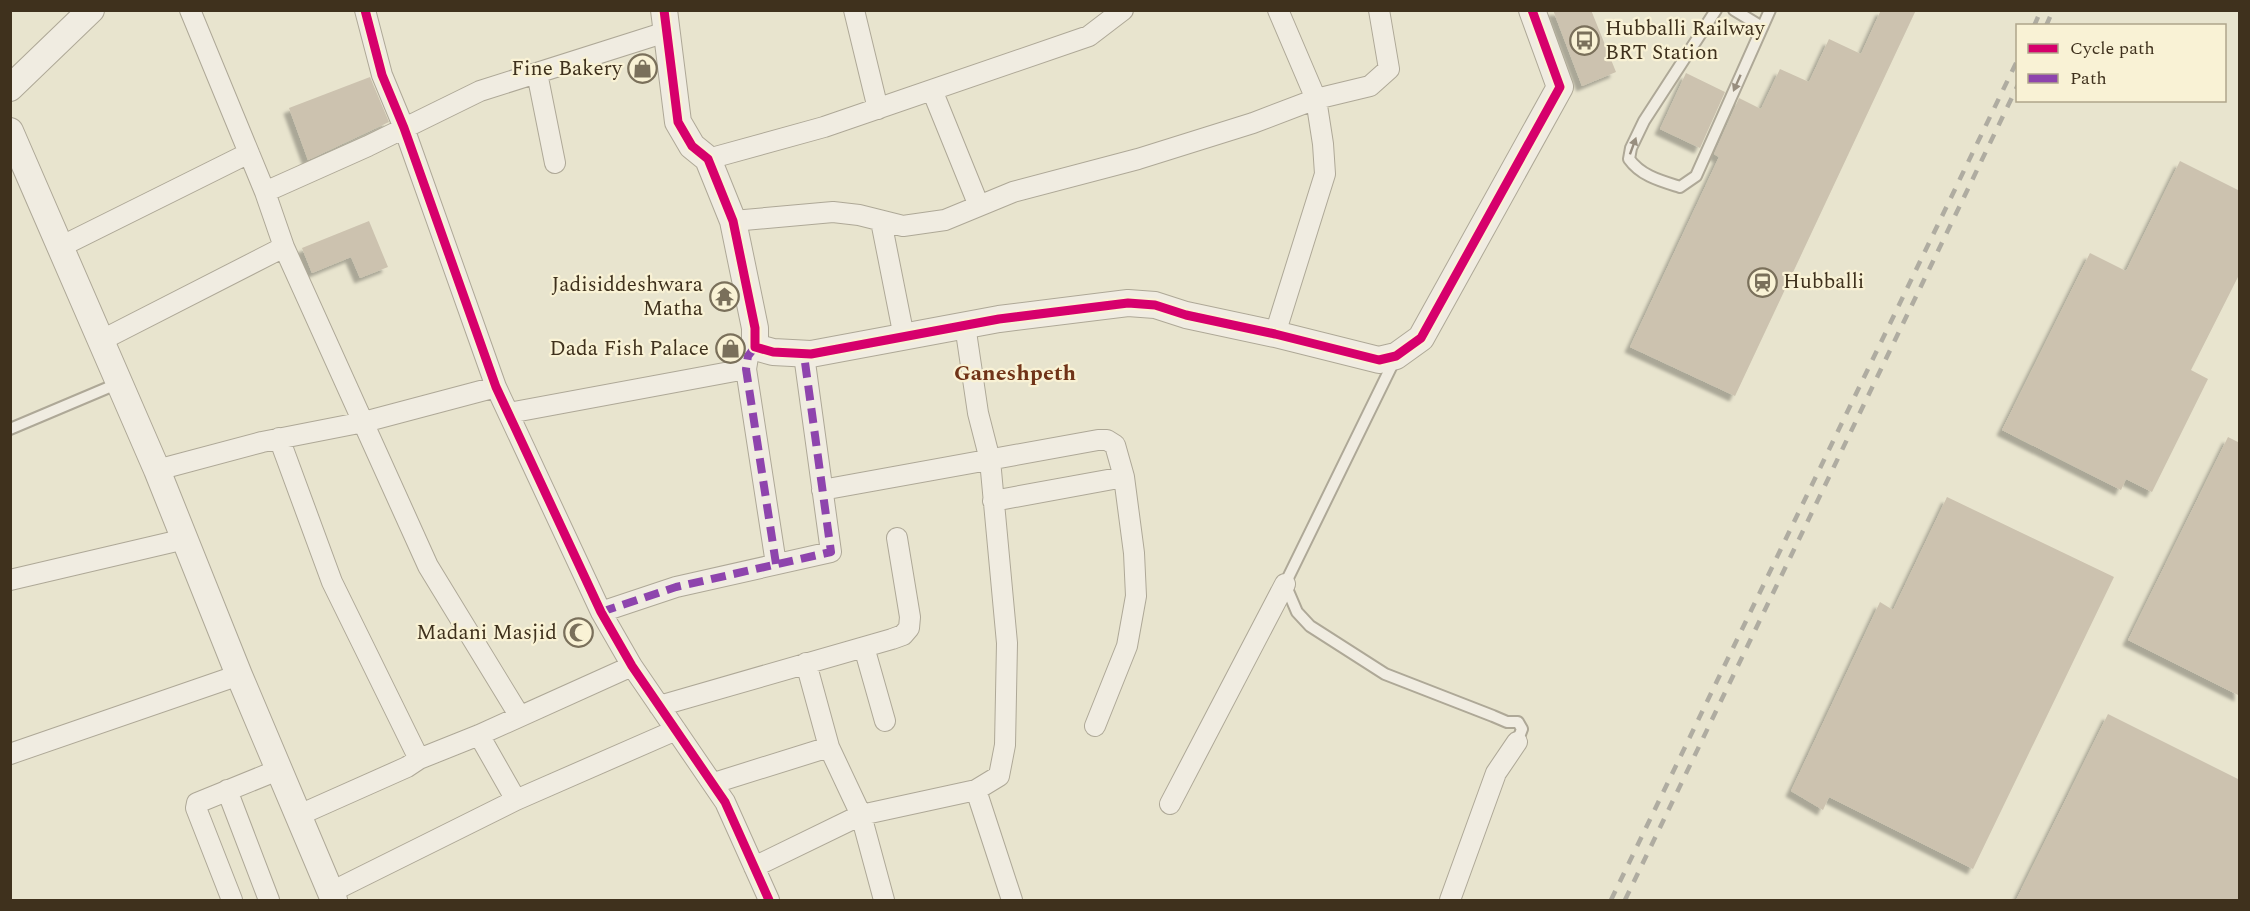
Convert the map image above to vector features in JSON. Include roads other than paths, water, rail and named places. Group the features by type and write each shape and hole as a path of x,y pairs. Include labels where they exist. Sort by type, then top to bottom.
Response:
{"street":[{"path":"10,88 91,10"},
{"path":"190,10 265,192 284,247 428,566 519,715"},
{"path":"364,10 382,75 404,128 496,387 601,612 632,666 714,783 725,802 769,900"},
{"path":"854,10 878,109"},
{"path":"708,159 824,127 1089,36 1123,10"},
{"path":"1275,334 1324,174 1323,144 1316,99 1278,10"},
{"path":"733,222 833,213 859,215 903,226 945,220 1014,192 1138,159 1254,123 1316,99 1370,86 1389,69 1379,10"},
{"path":"509,413 773,352 804,355 966,325 1128,303 1155,305 1186,315 1379,360 1396,356 1421,338 1560,87 1532,10"},
{"path":"265,192 480,91 537,73 665,16 678,122 692,146 708,159 733,222 755,328 751,358 776,564"},
{"path":"537,73 555,163"},
{"path":"932,90 979,206"},
{"path":"10,130 157,470 278,770 332,896 516,800 676,730"},
{"path":"60,247 249,153"},
{"path":"881,220 904,337"},
{"path":"100,340 284,247"},
{"path":"754,867 861,815 976,790 999,776 1005,745 1007,643 990,460 978,413 966,325"},
{"path":"601,612 676,587 831,552 804,355"},
{"path":"157,470 279,438 364,422 496,387"},
{"path":"279,438 332,582 419,759"},
{"path":"822,490 1092,441 1107,440 1115,445 1124,477 1136,596 1127,646 1095,726"},
{"path":"993,501 1124,477"},
{"path":"659,706 903,634 909,628 910,617 897,538"},
{"path":"10,580 184,539"},
{"path":"1170,804 1285,584"},
{"path":"864,647 885,721"},
{"path":"806,663 829,747 861,815 881,900"},
{"path":"297,816 407,767 419,759 632,666"},
{"path":"10,754 239,675"},
{"path":"478,735 516,800"},
{"path":"1450,900 1496,772 1517,742"},
{"path":"714,783 829,747"},
{"path":"232,900 196,808 197,803 278,770"},
{"path":"227,790 269,900"},
{"path":"976,790 1012,900"}],"lane":[{"path":"1716,10 1644,121 1630,148 1629,159 1636,169 1657,180 1680,187 1696,176 1770,10"},
{"path":"1734,10 1762,27"},
{"path":"1396,356 1285,584 1297,612 1310,626 1385,674 1507,722 1518,722 1522,729 1517,742"},
{"path":"10,429 119,383"}],"railway":[{"path":"2035,24 2041,10"},
{"path":"2047,24 2053,10"},
{"path":"1611,900 2016,63"},
{"path":"1625,900 2016,89"}],"place":[{"name":"Hubballi Railway BRT Station","path":"1584,41"},
{"name":"Fine Bakery","path":"643,69"},
{"name":"Hubballi","path":"1762,282"},
{"name":"Jadisiddeshwara Matha","path":"724,297"},
{"name":"Dada Fish Palace","path":"730,349"},
{"name":"Madani Masjid","path":"578,633"}],"district":[{"name":"Ganeshpeth","path":"1015,373"}]}
